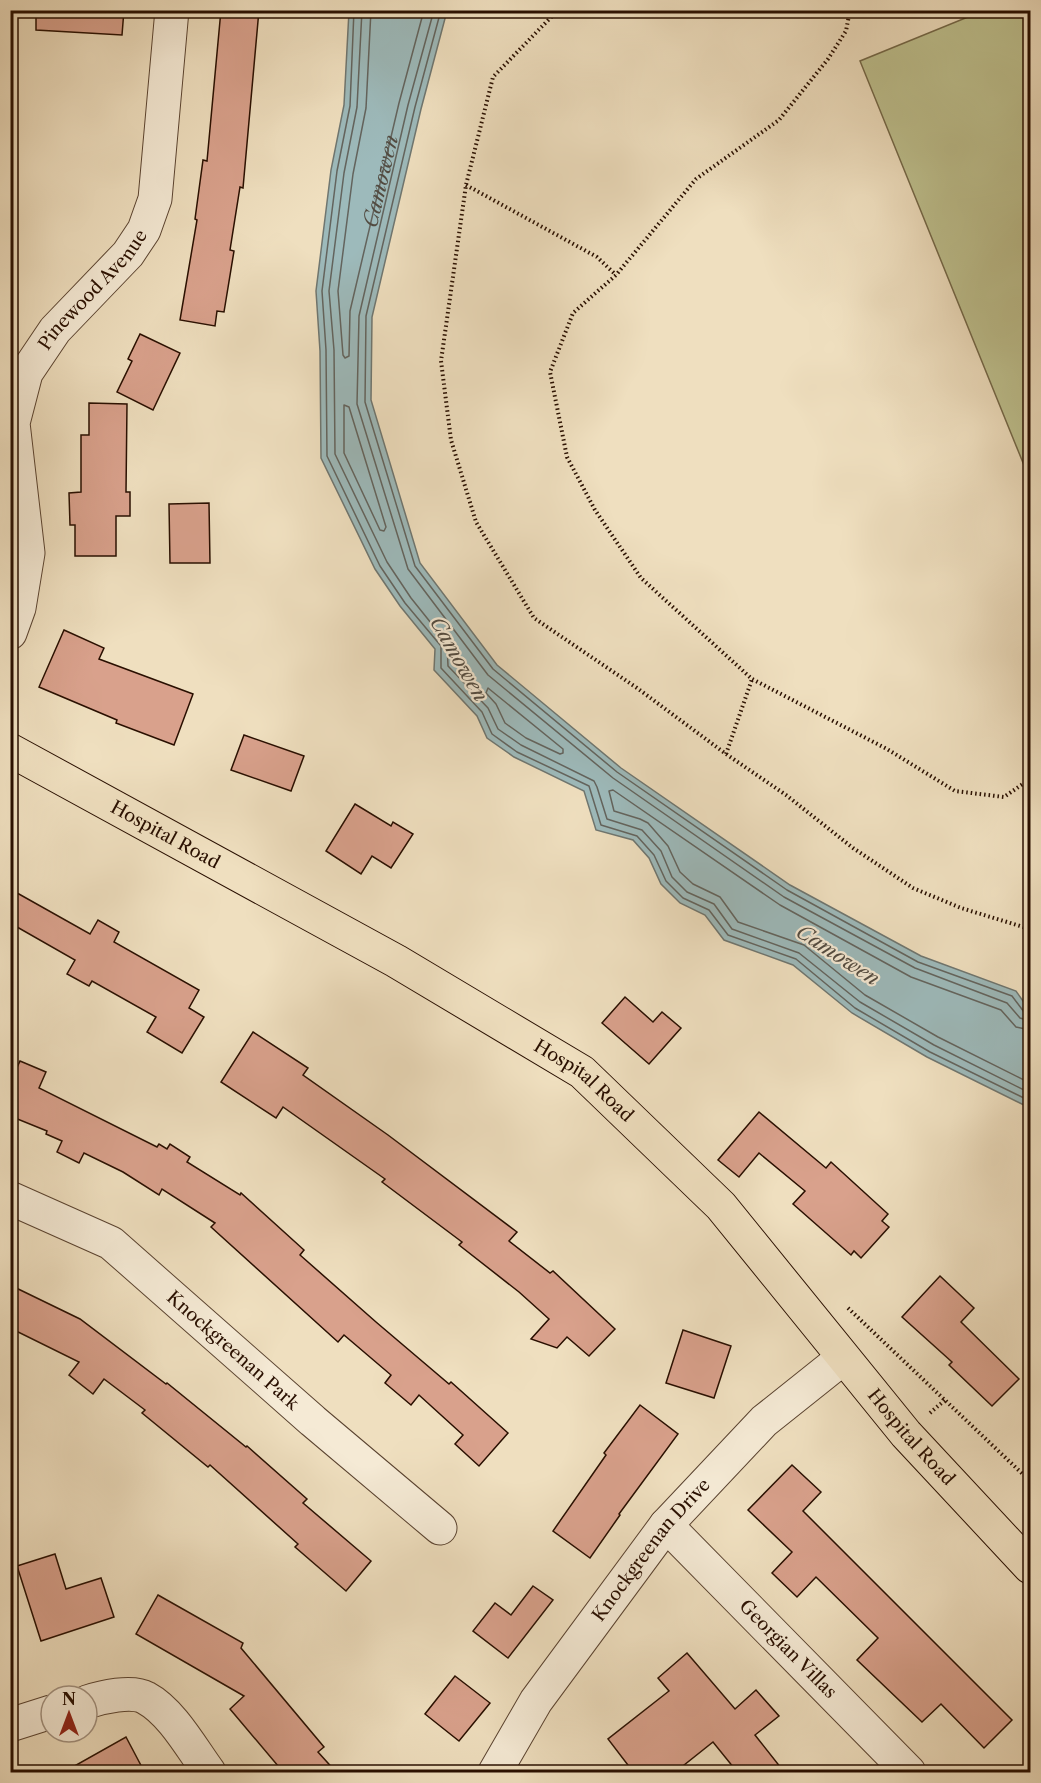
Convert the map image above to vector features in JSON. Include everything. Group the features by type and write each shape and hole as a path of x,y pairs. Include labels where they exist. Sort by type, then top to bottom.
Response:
{"main road":[{"name":"Hospital Road","path":"10,750 366,944 582,1072 720,1206 906,1434 1030,1567"}],"street":[{"name":"Pinewood Avenue","path":"10,633 19,608 28,553 13,423 26,373 56,330 128,254 144,230 155,199 172,10"},
{"name":"Knockgreenan Park","path":"10,1198 111,1243 313,1421 440,1528"},
{"name":"Knockgreenan Drive","path":"495,1773 536,1701 666,1525 764,1421 843,1358"},
{"name":"Georgian Villas","path":"666,1525 909,1773"},
{"path":"99,1698 112,1694 145,1697 169,1718 209,1773"},
{"path":"10,1725 39,1716"}],"path":[{"path":"558,10 493,77 466,185 441,361 452,440 476,522 534,618 637,688 786,795 853,848 913,888 961,908 1030,929"},
{"path":"850,10 846,31 840,41 779,120 696,178 616,275 573,314 550,372 567,457 595,510 641,578 752,679 887,750 955,791 1004,797 1030,779"},
{"path":"466,185 597,257 616,275"},
{"path":"726,754 752,679"},
{"path":"846,1306 1030,1481"}],"green space":[{"path":"985,10 1030,11 1030,480 860,61"}],"water":[{"name":"Camowen","path":"349,11 447,11 421,109 372,317 371,400 420,563 497,665 621,768 790,885 921,956 1016,991 1030,1011 1030,1108 927,1057 852,1013 793,965 724,940 705,915 680,903 661,884 649,858 633,840 596,830 584,791 514,757 487,738 477,716 434,670 435,649 400,606 375,569 321,458 320,351 316,291 331,170 344,105"}],"building":[{"path":"36,10 124,10 122,35 36,30"},
{"path":"221,10 259,10 243,188 240,187 230,250 234,251 224,312 217,311 215,326 180,320 197,220 195,219 203,160 207,161"},
{"path":"140,334 180,353 153,410 117,392 132,361 128,359"},
{"path":"89,403 127,404 126,492 130,492 130,516 116,516 116,556 75,556 75,525 70,525 69,493 81,492 81,435 89,435"},
{"path":"209,503 210,563 170,563 169,504"},
{"path":"64,630 104,648 99,659 193,694 174,745 116,723 117,720 39,687"},
{"path":"244,735 304,756 291,791 231,770"},
{"path":"355,804 391,826 393,822 413,834 391,868 372,856 361,874 326,851"},
{"path":"10,889 90,934 98,920 119,932 114,942 199,990 189,1008 204,1017 182,1053 147,1032 156,1017 92,981 89,986 67,974 75,960 10,923"},
{"path":"625,997 653,1022 662,1012 681,1028 649,1064 602,1023"},
{"path":"253,1032 308,1068 303,1075 388,1135 517,1232 509,1241 550,1273 553,1271 615,1329 589,1356 567,1337 557,1348 531,1339 549,1319 519,1292 459,1245 462,1242 382,1182 385,1179 283,1107 276,1118 221,1082"},
{"path":"20,1061 46,1072 39,1088 157,1147 159,1144 167,1149 170,1144 190,1157 187,1162 240,1195 241,1193 304,1250 300,1255 508,1433 479,1466 455,1444 463,1435 419,1395 411,1405 385,1383 391,1375 344,1335 338,1342 211,1227 215,1223 162,1189 159,1195 123,1172 84,1153 79,1163 57,1152 62,1141 46,1134 47,1131 10,1116 10,1083"},
{"path":"759,1112 826,1168 831,1162 888,1214 882,1221 889,1227 861,1258 854,1251 851,1255 793,1204 805,1191 759,1153 739,1177 718,1160"},
{"path":"940,1276 974,1308 961,1322 1019,1379 992,1406 949,1365 952,1362 902,1317"},
{"path":"10,1285 80,1319 247,1446 307,1499 303,1503 371,1561 346,1591 295,1547 298,1544 210,1465 208,1467 142,1413 145,1410 104,1379 93,1394 69,1375 79,1362 10,1328"},
{"path":"683,1330 731,1346 714,1398 666,1383"},
{"path":"640,1405 678,1434 619,1514 590,1558 553,1531 606,1455 604,1453"},
{"path":"792,1465 821,1492 803,1511 1012,1720 984,1748 941,1704 922,1722 857,1660 878,1638 816,1577 797,1597 772,1573 792,1552 748,1510"},
{"path":"55,1554 66,1589 101,1578 114,1617 41,1641 17,1566"},
{"path":"533,1586 553,1600 508,1658 473,1631 495,1603 511,1615"},
{"path":"158,1595 243,1643 241,1648 324,1747 318,1752 337,1773 284,1773 230,1709 244,1696 136,1634"},
{"path":"687,1653 735,1709 756,1690 779,1716 755,1735 785,1773 738,1773 713,1742 674,1773 634,1773 608,1739 669,1691 658,1678"},
{"path":"455,1676 490,1703 459,1741 425,1714"},
{"path":"126,1737 145,1773 62,1773"}]}
